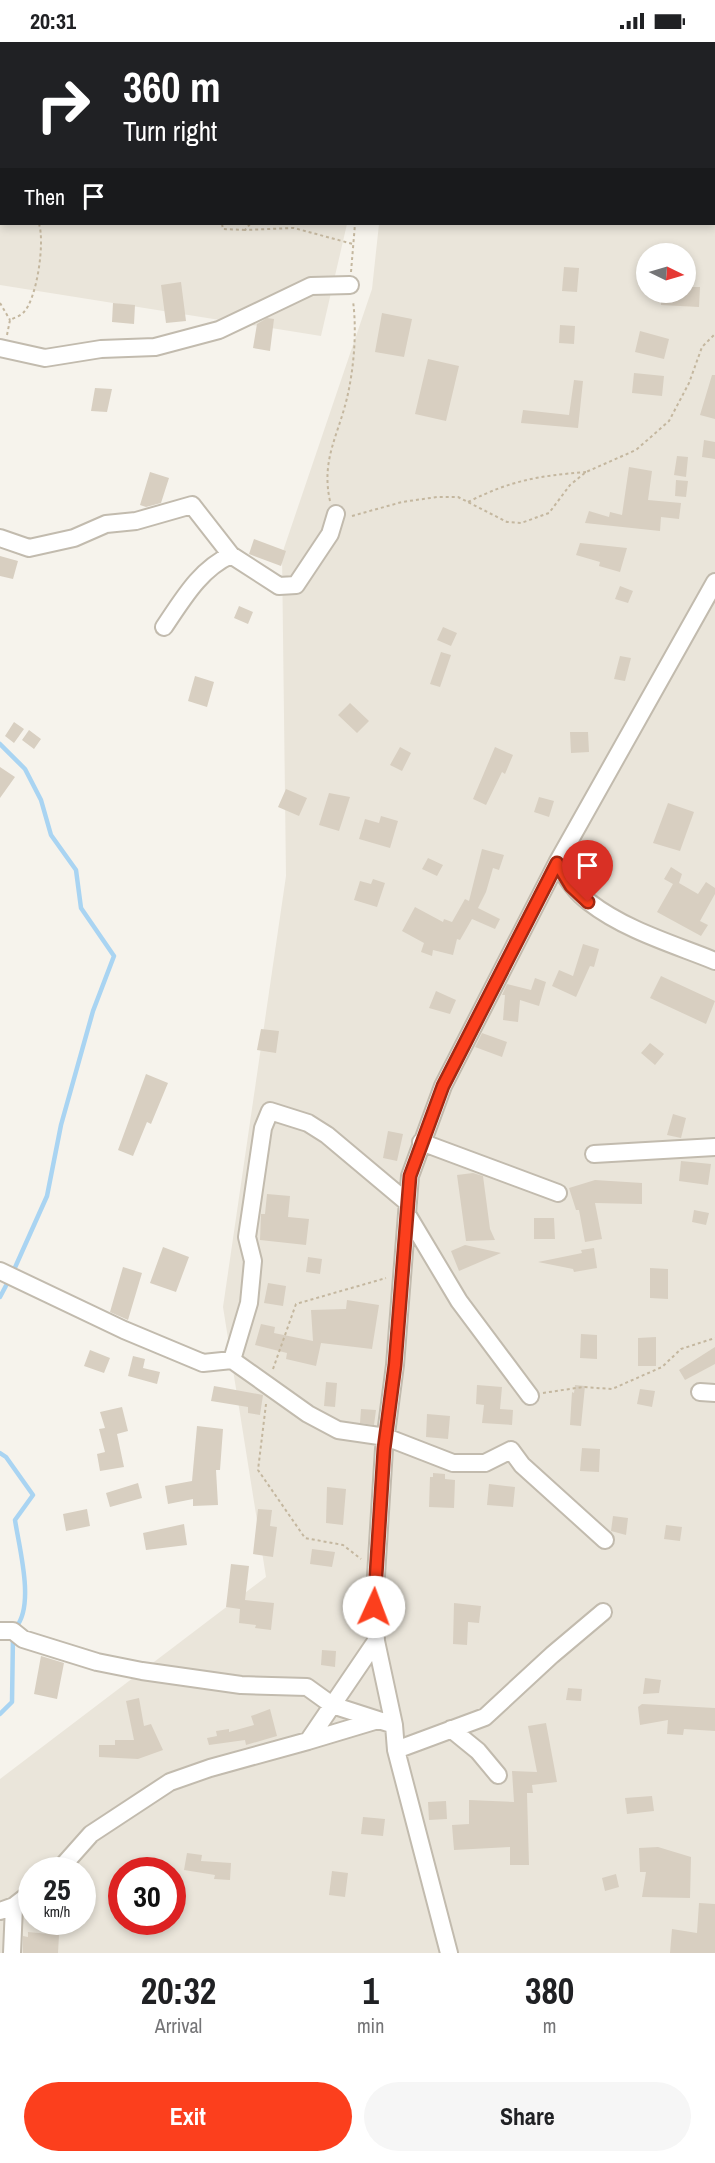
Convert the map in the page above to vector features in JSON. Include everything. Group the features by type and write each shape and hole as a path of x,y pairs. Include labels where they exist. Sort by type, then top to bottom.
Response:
{"street":[{"path":"3,349 45,358 101,349 156,347 219,330 311,286 350,285"},
{"path":"0,538 29,548 74,538 106,524 136,521 192,505 231,555 279,586 296,585 330,534 336,514"},
{"path":"164,627 199,578 214,563 231,555"},
{"path":"449,1953 396,1750 386,1723 376,1641 375,1569 410,1176 443,1086 557,863 715,582"},
{"path":"557,863 571,886 588,902 619,921 715,961"},
{"path":"232,1360 249,1303 253,1261 247,1237 263,1128 270,1112 308,1123 327,1135 407,1209 459,1301 530,1395"},
{"path":"421,1142 558,1192"},
{"path":"594,1154 715,1147"},
{"path":"0,1271 124,1330 203,1363 232,1360 308,1414 338,1430 386,1437 453,1463 485,1463 511,1450 522,1465 605,1540"},
{"path":"396,1750 485,1717 603,1612"},
{"path":"0,1631 13,1630 23,1639 97,1662 142,1671 230,1684 307,1687 332,1705 386,1723"},
{"path":"308,1742 376,1641"},
{"path":"71,1857 91,1834 170,1782 210,1768 386,1723"},
{"path":"451,1729 478,1751 498,1775"},
{"path":"7,1909 12,1953"}],"path":[{"path":"10,320 23,313 32,298 38,270 39,225"},
{"path":"222,225 224,229 245,230 294,228 353,244"},
{"path":"245,230 249,225"},
{"path":"355,225 350,285 356,321 347,397 326,470 327,487 336,514 355,517 374,509 437,497 458,498 507,522 521,524 549,513 570,485 586,472 636,450 669,421 689,383 702,347 715,334"},
{"path":"0,303 10,320 3,349"},
{"path":"468,502 503,485 531,478 586,472"},
{"path":"375,1569 343,1545 305,1538 258,1470 268,1385 296,1304 403,1273"},
{"path":"530,1395 583,1387 612,1389 662,1368 681,1349 715,1338"}],"shaded area":[{"path":"0,225 347,225 321,336 0,285"},
{"path":"379,225 715,225 715,1953 0,1953 0,1779 266,1577 223,1307 286,876 282,554 372,289"}],"building":[{"path":"564,267 579,268 577,292 562,291"},
{"path":"181,282 186,321 166,323 161,285"},
{"path":"696,287 700,287 699,307 661,305 661,303 696,303"},
{"path":"113,303 135,305 134,324 112,322"},
{"path":"382,313 412,319 404,357 375,352"},
{"path":"267,318 274,319 270,351 253,348 257,324"},
{"path":"560,325 575,326 574,344 559,343"},
{"path":"640,331 669,339 664,359 635,352"},
{"path":"428,359 459,366 446,421 415,414"},
{"path":"634,373 664,376 662,396 632,393"},
{"path":"712,375 715,375 715,419 700,415"},
{"path":"574,380 583,381 578,428 521,423 523,410 569,415"},
{"path":"95,388 112,389 107,412 91,411"},
{"path":"704,440 715,442 715,459 702,457"},
{"path":"677,456 688,457 686,477 674,475"},
{"path":"629,467 652,471 648,500 681,503 679,519 661,517 660,531 585,523 589,511 609,517 610,512 622,515"},
{"path":"150,472 169,478 161,503 146,507 140,505"},
{"path":"676,480 688,481 686,497 675,496"},
{"path":"254,539 286,551 281,566 249,554"},
{"path":"580,543 627,548 620,572 599,566 600,562 576,555"},
{"path":"0,556 18,561 13,579 0,576"},
{"path":"620,586 633,591 628,603 615,599"},
{"path":"239,606 253,612 248,624 234,618"},
{"path":"443,627 457,633 451,646 437,640"},
{"path":"441,652 451,655 440,687 430,684"},
{"path":"620,656 631,658 625,681 614,679"},
{"path":"195,676 214,682 207,707 188,701"},
{"path":"350,703 369,721 357,733 338,715"},
{"path":"14,722 24,729 14,743 5,736"},
{"path":"29,730 41,739 34,749 22,740"},
{"path":"570,732 588,732 589,752 571,753"},
{"path":"400,747 411,753 402,771 390,765"},
{"path":"495,747 513,755 505,774 502,772 486,805 473,799"},
{"path":"0,767 15,777 0,798"},
{"path":"286,789 307,798 299,816 278,807"},
{"path":"329,793 350,797 339,831 319,825"},
{"path":"539,797 554,801 549,817 534,812"},
{"path":"668,803 694,812 680,851 653,843"},
{"path":"381,816 398,821 390,848 359,839 365,819 379,823"},
{"path":"482,849 504,855 499,870 493,868 486,892 478,908 500,919 495,929 472,919 460,940 457,939 453,955 433,950 432,956 421,952 424,943 402,931 415,907 443,922 444,919 452,922 465,899 469,901"},
{"path":"428,858 443,865 437,876 422,869"},
{"path":"671,867 682,874 679,883 698,894 706,882 715,888 715,894 700,921 708,925 701,936 657,912 673,884 664,879"},
{"path":"373,879 385,883 377,907 354,900 360,881 371,884"},
{"path":"583,944 599,949 594,967 590,966 576,997 552,986 559,970 573,976"},
{"path":"661,976 715,1001 706,1024 650,998"},
{"path":"535,978 546,982 539,1006 520,1000 518,1022 503,1020 505,995 502,995 507,984 531,990"},
{"path":"436,991 456,1000 450,1014 429,1008"},
{"path":"261,1029 279,1031 276,1053 257,1050"},
{"path":"482,1033 507,1042 502,1057 475,1047"},
{"path":"650,1043 664,1054 655,1065 641,1053"},
{"path":"146,1074 168,1083 151,1124 147,1122 133,1156 118,1150"},
{"path":"673,1114 686,1118 681,1138 667,1135"},
{"path":"388,1131 403,1134 397,1161 383,1158"},
{"path":"681,1161 711,1164 708,1185 679,1181"},
{"path":"473,1173 483,1176 490,1229 495,1240 466,1241 457,1175"},
{"path":"595,1180 642,1183 642,1204 595,1203 602,1239 585,1242 579,1210 576,1210 569,1188"},
{"path":"267,1194 290,1196 288,1217 309,1219 306,1245 260,1240 261,1214 265,1214"},
{"path":"694,1210 709,1213 706,1225 692,1222"},
{"path":"534,1218 554,1218 555,1239 534,1239"},
{"path":"465,1245 501,1253 459,1271 451,1251"},
{"path":"163,1247 189,1257 176,1292 150,1283"},
{"path":"594,1248 597,1268 574,1272 573,1269 538,1262 582,1253 581,1250"},
{"path":"308,1257 322,1259 320,1274 306,1272"},
{"path":"123,1267 142,1273 128,1320 110,1312"},
{"path":"650,1268 668,1269 668,1299 650,1298"},
{"path":"268,1283 286,1286 283,1306 264,1303"},
{"path":"347,1300 379,1305 372,1349 321,1343 316,1366 286,1359 287,1353 255,1345 261,1324 275,1327 274,1333 313,1341 311,1310 346,1309"},
{"path":"581,1334 597,1335 597,1359 580,1358"},
{"path":"656,1337 656,1366 638,1366 638,1338"},
{"path":"715,1347 715,1364 685,1380 679,1370"},
{"path":"90,1350 110,1358 104,1373 84,1366"},
{"path":"133,1356 145,1359 143,1368 160,1372 157,1384 128,1376"},
{"path":"326,1382 337,1383 335,1407 324,1406"},
{"path":"477,1385 502,1387 500,1409 513,1410 512,1425 482,1423 484,1405 476,1404"},
{"path":"575,1385 585,1386 581,1426 570,1425 572,1392 574,1393"},
{"path":"214,1386 263,1395 260,1415 248,1413 248,1407 211,1401"},
{"path":"640,1389 655,1391 652,1407 637,1404"},
{"path":"122,1407 128,1431 117,1434 124,1467 100,1471 97,1454 105,1452 99,1429 105,1428 100,1412"},
{"path":"361,1409 376,1410 374,1425 360,1423"},
{"path":"427,1414 450,1416 448,1439 426,1437"},
{"path":"197,1426 223,1429 220,1470 216,1470 218,1505 193,1506 193,1499 168,1504 165,1486 192,1481"},
{"path":"582,1448 600,1449 599,1472 580,1471"},
{"path":"433,1473 445,1474 445,1479 455,1480 454,1508 429,1507 430,1477 433,1477"},
{"path":"138,1483 142,1498 110,1507 106,1493"},
{"path":"489,1484 515,1487 513,1507 487,1505"},
{"path":"327,1487 346,1489 343,1525 326,1523"},
{"path":"87,1509 90,1526 66,1531 63,1514"},
{"path":"258,1509 272,1510 270,1526 277,1527 273,1557 253,1554"},
{"path":"613,1516 628,1518 626,1535 611,1531"},
{"path":"184,1524 187,1545 146,1550 143,1533"},
{"path":"666,1525 682,1527 680,1541 664,1539"},
{"path":"312,1549 335,1552 332,1567 310,1564"},
{"path":"231,1564 249,1566 245,1600 274,1603 271,1630 239,1623 240,1609 226,1607"},
{"path":"454,1603 481,1606 479,1623 468,1622 467,1645 453,1644"},
{"path":"322,1650 336,1651 335,1667 321,1665"},
{"path":"41,1656 64,1663 57,1699 34,1694"},
{"path":"645,1678 661,1680 659,1693 643,1694"},
{"path":"568,1688 582,1689 581,1701 566,1700"},
{"path":"139,1698 144,1726 151,1724 163,1750 138,1759 99,1757 99,1745 115,1745 115,1740 134,1740 126,1701"},
{"path":"642,1704 715,1708 715,1731 684,1729 683,1735 667,1734 668,1720 640,1725 638,1707"},
{"path":"270,1709 277,1736 246,1745 245,1740 209,1745 207,1738 217,1736 216,1731 229,1729 229,1732 254,1725 251,1716"},
{"path":"546,1723 557,1782 532,1785 533,1793 527,1793 529,1865 510,1865 510,1847 454,1850 452,1825 469,1824 469,1800 514,1802 512,1771 537,1772 528,1726"},
{"path":"652,1796 654,1811 627,1814 625,1798"},
{"path":"446,1801 447,1819 429,1820 428,1802"},
{"path":"363,1817 385,1819 383,1836 361,1834"},
{"path":"658,1847 691,1857 690,1898 642,1897 646,1872 640,1872 639,1848"},
{"path":"187,1853 202,1855 201,1861 231,1863 230,1880 214,1879 215,1875 186,1870"},
{"path":"332,1871 348,1873 345,1897 329,1895"},
{"path":"616,1874 619,1887 605,1891 602,1878"},
{"path":"699,1903 715,1904 715,1953 670,1953 672,1929 697,1933"},
{"path":"28,1935 59,1935 58,1953 23,1953 23,1936 28,1937"}],"waterway":[{"path":"0,744 25,769 41,800 51,835 76,870 81,908 114,956 93,1011 61,1125 47,1196 13,1272"},
{"path":"0,1297 9,1280"},
{"path":"0,1453 6,1457 33,1495 15,1520 25,1591 22,1617 16,1627"},
{"path":"0,1714 12,1702 13,1635"}],"route":[{"path":"374,1607 384,1449 395,1365 410,1176 443,1086 557,863 571,886 588,902"}]}
